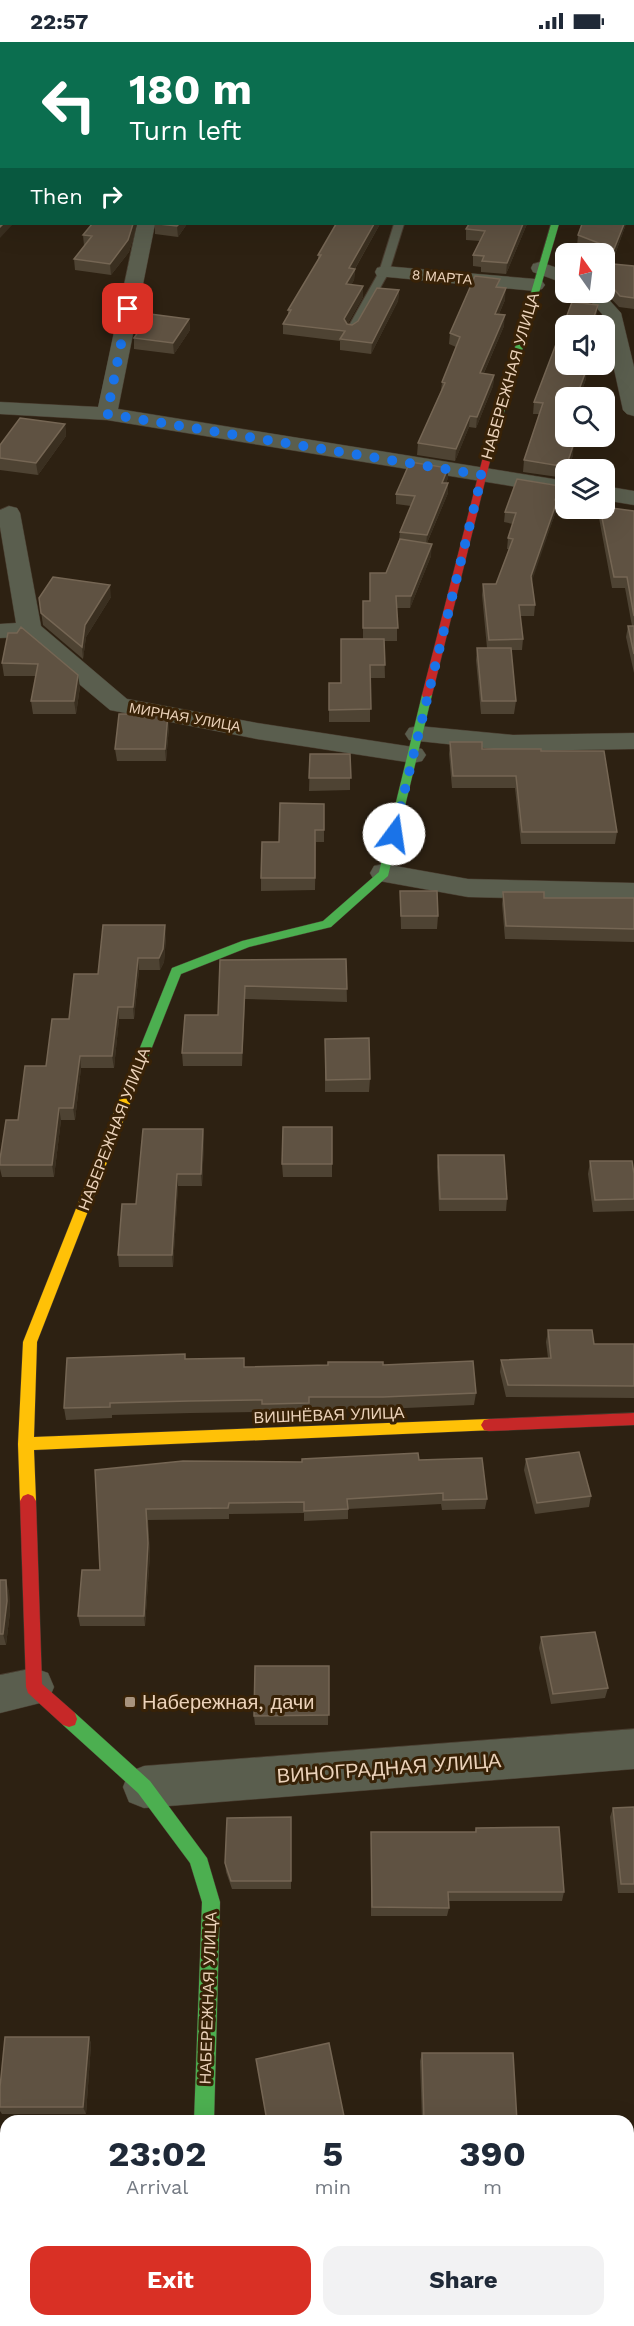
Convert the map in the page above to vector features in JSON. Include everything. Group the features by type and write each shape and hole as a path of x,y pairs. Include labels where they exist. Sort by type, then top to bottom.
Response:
{"street":[{"path":"107,414 146,225"},
{"name":"НАБЕРЕЖНАЯ УЛИЦА","path":"204,2115 212,1902 198,1858 144,1787 17,1690 30,1342 176,971 246,944 327,924 384,873 482,475 555,225"},
{"name":"8 МАРТА","path":"384,272 555,278"},
{"path":"601,303 611,313 634,410"},
{"path":"0,408 107,414 555,486"},
{"path":"615,495 634,498"},
{"path":"0,631 29,629 9,513"},
{"name":"МИРНАЯ УЛИЦА","path":"29,629 119,705 257,731 416,744 634,741"},
{"path":"384,873 468,888 634,892"},
{"name":"ВИШНЁВАЯ УЛИЦА","path":"26,1444 634,1419"},
{"name":"ВИНОГРАДНАЯ УЛИЦА","path":"144,1787 634,1749"}],"lane":[{"path":"351,331 384,272 399,225"}],"building":[{"path":"91,225 133,225 128,240 110,264 74,259 92,236 83,235"},
{"path":"335,225 373,225 349,268 355,269 346,284 363,286 344,319 347,324 352,325 358,321 377,288 399,290 372,343 340,339 345,331 283,324 291,310 288,310 321,255 318,255"},
{"path":"468,225 523,225 507,263 482,261 484,256 473,255 485,231 466,229"},
{"path":"582,225 624,225 615,246 615,243 599,243 578,235"},
{"path":"615,264 634,266 634,298 620,296 615,290"},
{"path":"475,276 500,279 496,287 506,288 495,314 505,315 480,373 494,375 477,417 470,416 456,449 418,443 445,383 442,382 460,337 450,333"},
{"path":"572,303 598,305 595,315 567,315"},
{"path":"150,314 189,319 173,343 134,338"},
{"path":"555,347 555,375 584,375 580,387 555,387 555,447 573,447 569,459 555,459 555,465 524,460 543,403 534,402"},
{"path":"20,418 65,424 36,463 0,458 0,445"},
{"path":"410,462 448,468 442,483 448,483 427,535 400,532 415,496 396,494"},
{"path":"517,479 555,485 555,507 531,576 535,605 519,605 523,639 489,640 483,584 496,584 513,539 508,538 516,513 505,512"},
{"path":"615,508 634,511 634,616 627,577 614,577 602,519 615,519"},
{"path":"400,539 432,544 411,596 396,596 398,628 363,628 363,601 370,601 370,573 386,573"},
{"path":"53,577 110,585 85,625 82,647 41,613 39,598"},
{"path":"628,626 634,626 634,654"},
{"path":"21,627 78,675 74,701 31,701 38,664 2,663 8,633 17,633"},
{"path":"341,639 384,639 385,665 370,665 371,709 329,710 329,683 341,683"},
{"path":"477,648 511,648 516,701 482,701"},
{"path":"119,714 168,714 165,749 115,749"},
{"path":"450,742 482,742 482,749 604,751 617,832 522,832 516,776 453,776"},
{"path":"310,754 350,754 351,778 309,778"},
{"path":"280,803 324,804 324,830 315,830 315,878 261,878 262,842 279,842"},
{"path":"400,891 437,891 438,916 401,916"},
{"path":"503,892 544,892 544,898 634,898 634,929 506,926"},
{"path":"103,925 165,925 163,949 159,958 138,958 133,1007 118,1007 112,1056 80,1056 73,1108 59,1108 52,1165 0,1165 6,1120 18,1120 25,1066 46,1066 52,1019 69,1019 74,974 98,974"},
{"path":"346,959 347,989 245,986 242,1053 182,1053 185,1015 218,1015 220,960"},
{"path":"369,1038 370,1079 326,1080 325,1039"},
{"path":"283,1127 332,1127 332,1164 282,1164"},
{"path":"143,1129 203,1129 201,1174 177,1174 172,1255 118,1255 122,1204 136,1204"},
{"path":"438,1155 504,1155 507,1199 440,1199"},
{"path":"590,1161 632,1161 634,1199 595,1200"},
{"path":"548,1330 592,1330 594,1344 634,1344 634,1386 508,1385 501,1360 551,1358"},
{"path":"185,1354 185,1359 244,1358 244,1367 328,1365 328,1362 383,1362 383,1365 473,1361 476,1393 309,1397 309,1403 262,1404 262,1400 190,1401 110,1403 110,1407 64,1408 67,1358"},
{"path":"579,1452 591,1496 537,1503 526,1459"},
{"path":"418,1453 419,1460 482,1458 487,1499 443,1500 443,1493 347,1499 348,1509 304,1511 304,1502 229,1503 228,1508 146,1509 148,1543 144,1616 78,1616 82,1570 100,1570 95,1470 183,1461 302,1462 302,1459"},
{"path":"0,1580 6,1580 7,1601 3,1634 0,1634"},
{"path":"595,1632 608,1688 553,1694 541,1637"},
{"path":"255,1666 329,1666 329,1715 254,1716"},
{"path":"634,1807 634,1884 621,1884 613,1808"},
{"path":"291,1817 291,1881 231,1881 225,1863 227,1818"},
{"path":"559,1827 564,1892 448,1892 449,1908 372,1907 371,1832 476,1832 476,1828"},
{"path":"5,2037 89,2037 83,2107 0,2107"},
{"path":"329,2043 344,2115 266,2115 256,2059"},
{"path":"422,2053 513,2053 517,2115 424,2115"}],"traffic: fast":[{"path":"487,457 555,225"},
{"path":"141,1060 176,971 246,944 327,924 384,873 427,695"},
{"path":"69,1719 144,1787 198,1858 211,1902 204,2115"}],"traffic: slow":[{"path":"28,1501 26,1444 30,1342 141,1060"},
{"path":"26,1444 489,1425"}],"traffic: jam":[{"path":"427,695 487,457"},
{"path":"489,1425 634,1419"},
{"path":"28,1501 34,1687 69,1719"}],"place":[{"name":"Набережная, дачи","path":"130,1702"}],"route":[{"path":"128,309 107,414 482,475 394,834"}]}
